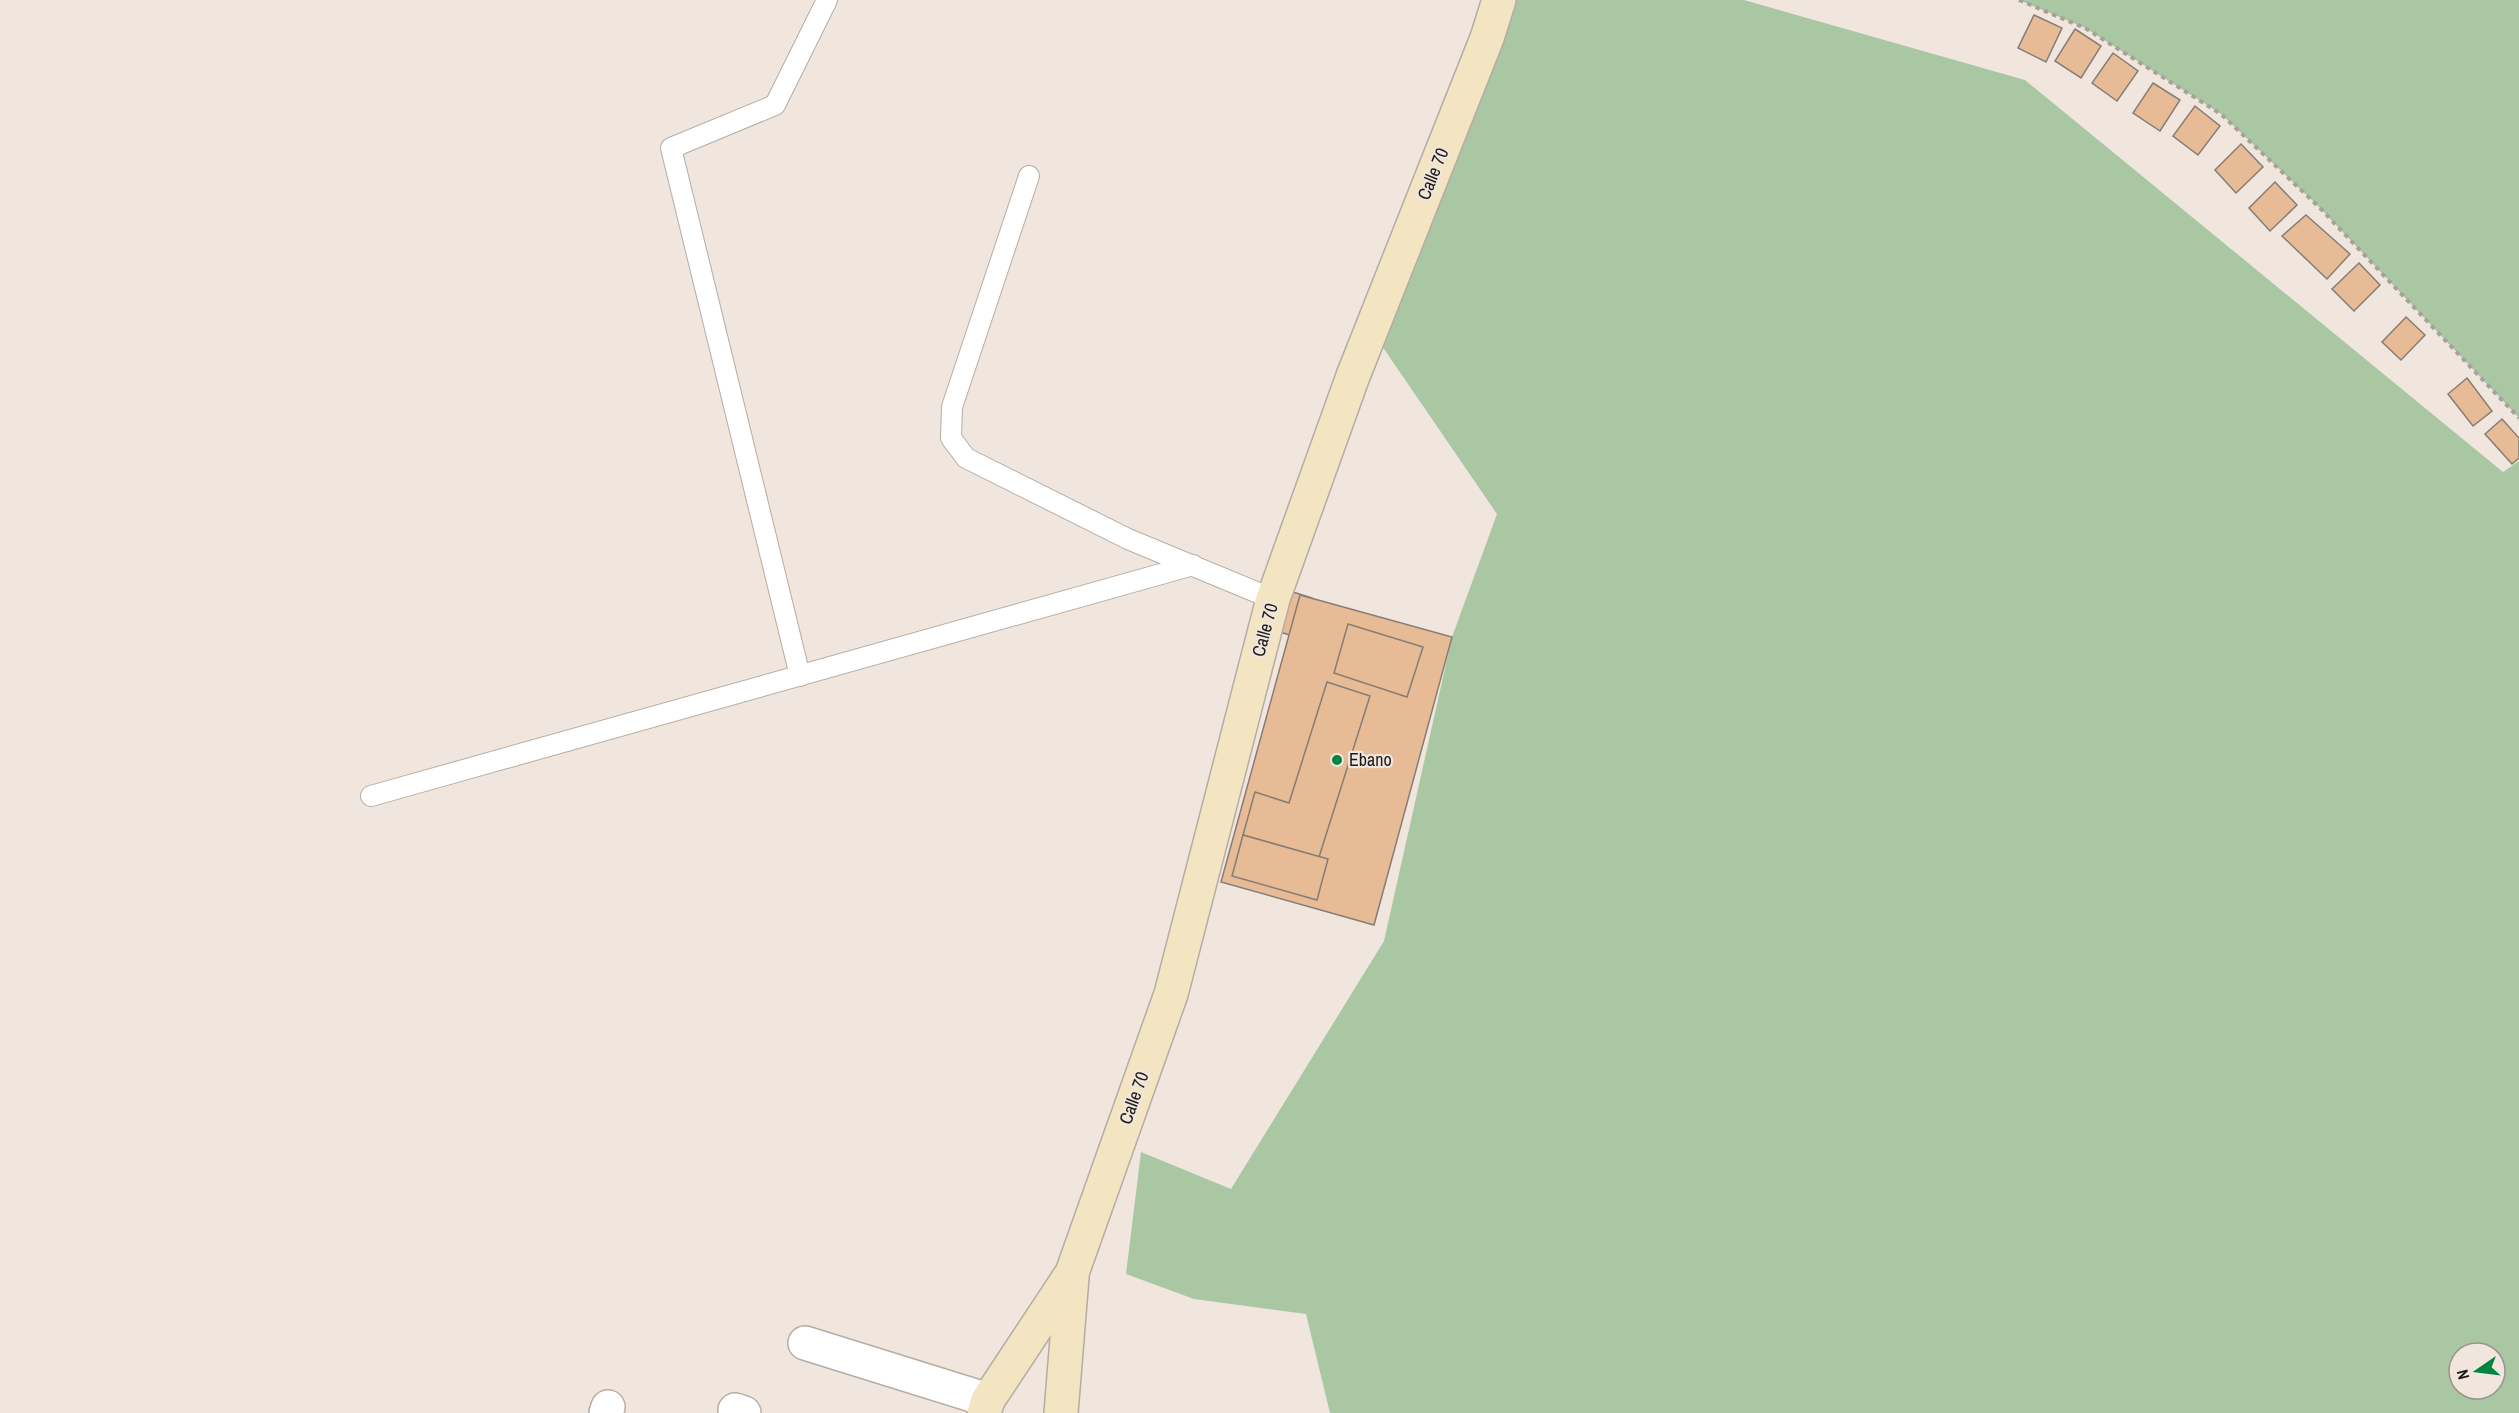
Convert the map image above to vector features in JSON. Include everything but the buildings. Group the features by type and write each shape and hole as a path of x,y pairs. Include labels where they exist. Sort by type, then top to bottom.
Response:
{"main road":[{"name":"Calle 70","path":"986,1407 1072,1273 1171,994 1273,599 1353,376 1487,38 1499,0"},
{"name":"Calle 70","path":"1061,1413 1072,1273"}],"street":[{"path":"805,1343 986,1407"}],"lane":[{"path":"800,676 671,148 775,105 828,0"},
{"path":"1029,176 952,407 951,438 966,458 1128,539 1273,599"},
{"path":"371,796 1193,565"}],"path":[{"path":"2019,0 2085,28 2221,114 2319,207 2519,418"}],"green space":[{"path":"1493,0 1744,0 2025,80 2503,472 2519,461 2519,1413 1330,1413 1306,1314 1194,1299 1126,1274 1141,1152 1231,1189 1384,941 1452,637 1497,514 1371,330"},
{"path":"2019,0 2519,0 2519,418 2319,207 2221,114 2085,28"}],"place":[{"name":"Ebano","path":"1337,760"}]}
